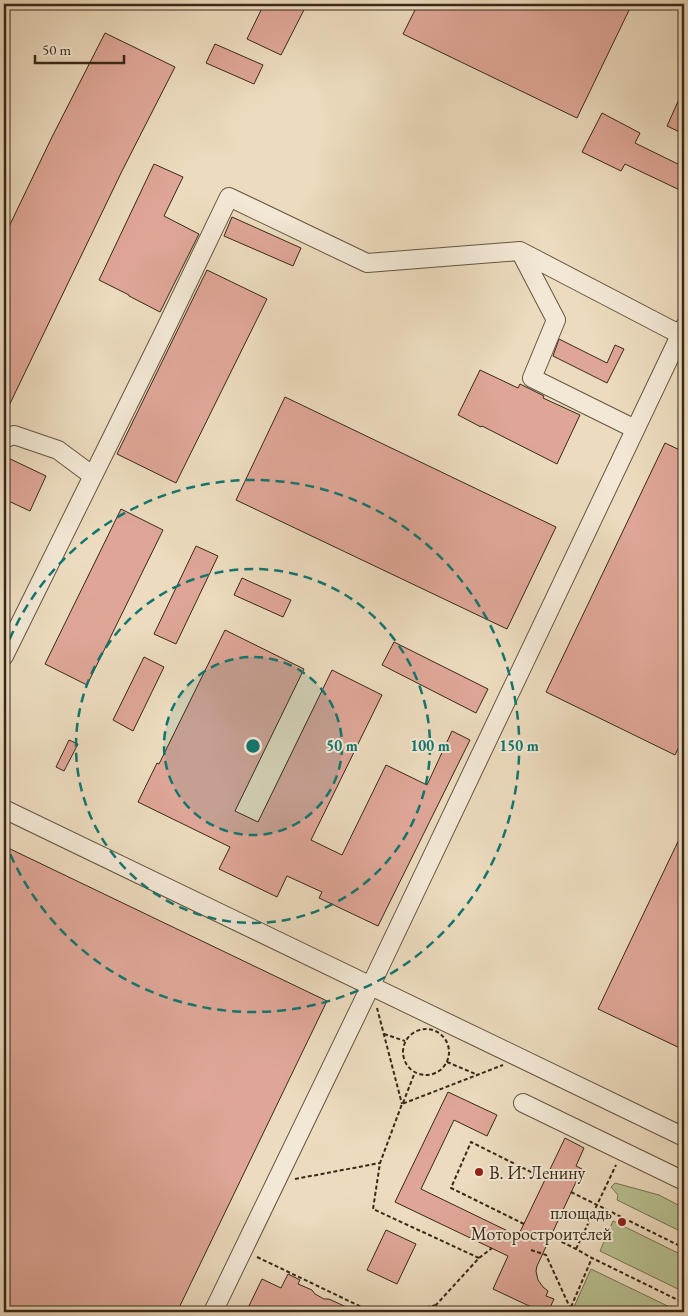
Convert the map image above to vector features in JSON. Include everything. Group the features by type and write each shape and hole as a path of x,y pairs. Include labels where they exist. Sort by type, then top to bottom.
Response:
{"lane":[{"path":"4,656 228,198 367,263 520,251 683,331 213,1312"},
{"path":"520,251 556,320 532,378 635,429"},
{"path":"4,439 14,435 58,450 92,476"},
{"path":"4,809 684,1137"},
{"path":"523,1102 684,1181"}],"path":[{"path":"371,985 402,1104"},
{"path":"424,1028 435,1030 448,1044 447,1062 437,1072 422,1075 415,1072 409,1068 403,1056 405,1041 412,1032 424,1028"},
{"path":"384,1034 405,1041"},
{"path":"402,1104 521,1058"},
{"path":"447,1062 478,1075"},
{"path":"415,1072 380,1163 372,1209 479,1258"},
{"path":"524,1224 451,1188 471,1142 545,1179"},
{"path":"576,1249 622,1151"},
{"path":"275,1183 380,1163"},
{"path":"571,1192 684,1248"},
{"path":"550,1236 684,1303"},
{"path":"433,1312 436,1305 479,1258 492,1248"},
{"path":"243,1250 372,1312"},
{"path":"531,1250 546,1256 572,1312"},
{"path":"567,1312 571,1307 592,1258"},
{"path":"407,1312 436,1305"}],"green space":[{"path":"615,1183 659,1195 684,1208 684,1233 617,1200 618,1195 611,1187"},
{"path":"613,1221 684,1256 684,1258 681,1257 682,1259 679,1260 682,1260 684,1263 684,1292 600,1251"},
{"path":"591,1269 680,1312 575,1312 573,1309"}],"building":[{"path":"264,4 307,4 281,55 247,39"},
{"path":"418,4 632,4 577,118 403,34"},
{"path":"105,33 175,67 122,171 4,416 4,237"},
{"path":"215,44 263,65 254,84 206,63"},
{"path":"684,88 684,134 667,126"},
{"path":"602,113 640,133 635,143 684,167 684,192 625,164 621,171 582,152"},
{"path":"154,164 183,177 164,216 199,234 160,312 99,280"},
{"path":"232,217 301,248 293,266 224,236"},
{"path":"207,270 267,299 176,483 117,454"},
{"path":"559,339 607,363 615,345 624,349 607,383 553,356"},
{"path":"480,370 518,388 520,384 544,396 543,398 580,415 557,464 458,415"},
{"path":"285,397 556,527 507,629 236,500"},
{"path":"665,443 684,452 684,736 675,755 546,692"},
{"path":"4,456 46,476 30,511 4,499"},
{"path":"121,509 163,530 87,685 45,664"},
{"path":"196,546 218,556 176,644 154,634"},
{"path":"242,578 291,600 283,617 234,595"},
{"path":"225,630 304,669 235,811 258,822 332,670 382,695 311,840 342,855 386,765 427,785 452,731 470,740 378,926 319,898 322,892 287,876 277,897 219,869 230,847 138,802 157,763 159,764"},
{"path":"394,642 488,689 476,713 382,665"},
{"path":"144,657 164,667 133,731 113,720"},
{"path":"69,740 78,744 64,771 56,767"},
{"path":"684,829 684,1050 598,1009"},
{"path":"4,846 327,1001 177,1312 4,1312"},
{"path":"448,1092 497,1115 487,1136 454,1120 421,1189 518,1236 565,1138 584,1148 576,1166 582,1169 537,1266 538,1280 548,1291 546,1296 554,1299 548,1312 542,1312 493,1289 508,1256 395,1202"},
{"path":"386,1230 416,1244 397,1284 367,1270"},
{"path":"288,1274 300,1280 298,1284 312,1290 324,1299 329,1299 357,1312 246,1312 262,1279 281,1288"}],"place":[{"name":"В. И. Ленину","path":"479,1172"},
{"name":"площадь Моторостроителей","path":"622,1222"}]}
